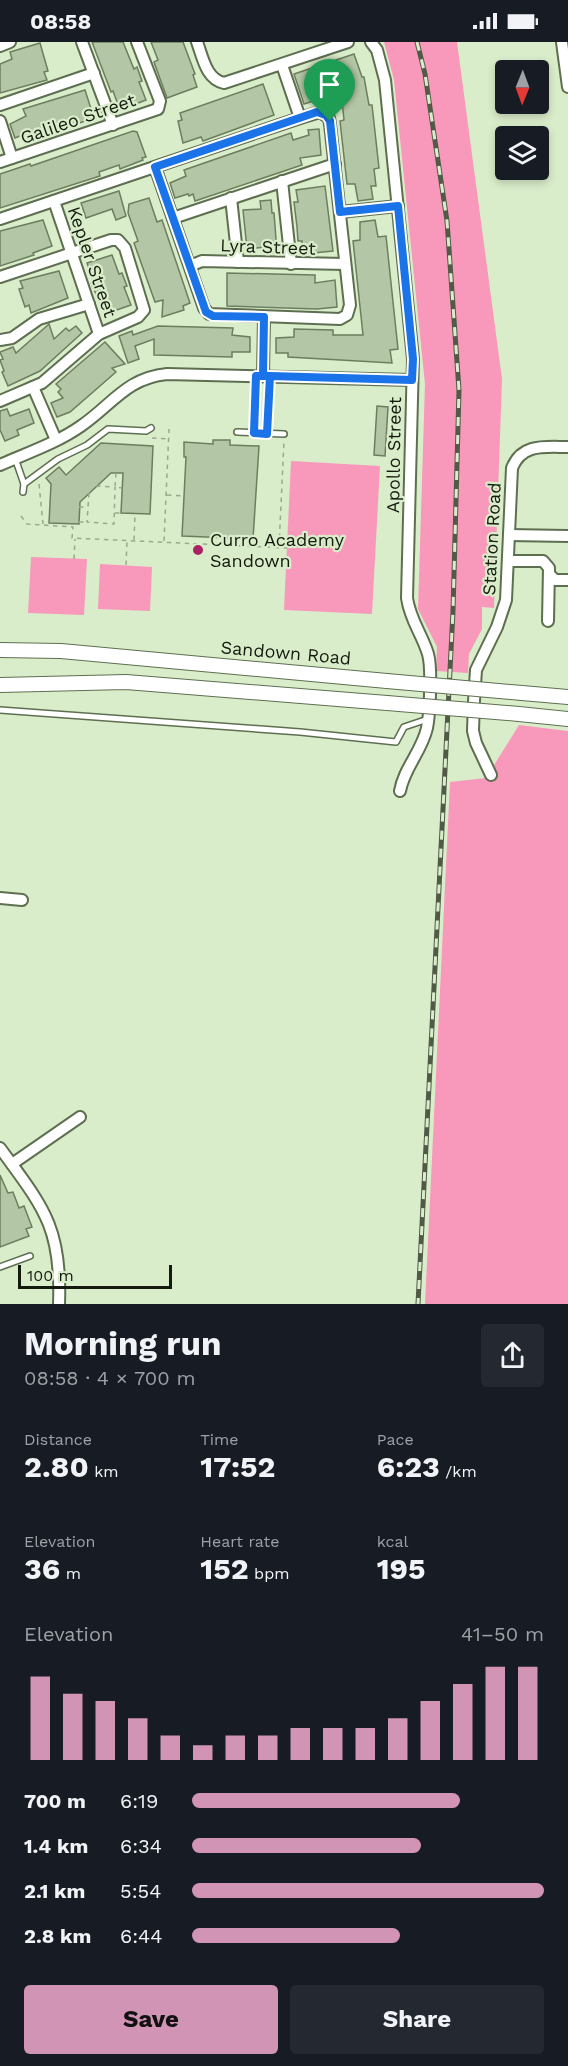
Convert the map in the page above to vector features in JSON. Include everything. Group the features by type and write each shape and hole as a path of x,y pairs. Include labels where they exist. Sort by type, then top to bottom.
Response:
{"main road":[{"name":"Sandown Road","path":"0,650 61,651 568,696"},
{"path":"0,685 126,682 568,719"}],"street":[{"path":"0,46 10,42"},
{"path":"82,42 113,125"},
{"name":"Galileo Street","path":"0,162 156,110 160,106 160,101 137,42"},
{"path":"197,42 210,75 219,82 228,83 348,42"},
{"name":"Apollo Street","path":"371,42 377,50 385,80 413,359 407,598 412,622 428,653 430,666 428,720 422,741 406,769 400,791"},
{"path":"562,42 568,87"},
{"path":"282,65 300,118"},
{"path":"0,105 94,73"},
{"path":"0,219 317,112 326,115 330,121 350,305 347,315 340,319 213,316 204,308 155,167"},
{"path":"0,121 12,158"},
{"path":"173,218 335,164"},
{"path":"282,181 291,264"},
{"path":"231,198 238,262"},
{"name":"Kepler Street","path":"54,201 99,334"},
{"path":"340,212 398,206"},
{"path":"0,277 111,240 120,241 125,248 144,310 138,317 99,334 42,383 0,401"},
{"name":"Lyra Street","path":"190,266 202,261 345,264"},
{"path":"0,340 12,338 39,319 88,304"},
{"path":"263,376 264,317"},
{"path":"0,465 82,426 124,390 143,379 167,374 412,380"},
{"path":"33,387 56,440"},
{"name":"Station Road","path":"491,775 473,731 476,670 504,612 511,476 518,457 537,447 568,447"},
{"path":"509,536 568,537"},
{"path":"508,561 543,561 548,566 548,621"},
{"path":"549,574 555,580 568,580"},
{"path":"0,898 22,900"},
{"path":"12,1164 80,1117"},
{"path":"0,1148 39,1200 54,1234 60,1265 59,1304"}],"lane":[{"path":"254,433 263,376"},
{"path":"263,376 267,434"},
{"path":"24,484 58,459 87,445 108,429 146,431 151,428"},
{"path":"237,432 284,434"},
{"path":"15,458 24,484 23,492"},
{"path":"0,710 300,732 396,742 404,727 428,720"},
{"path":"0,1267 30,1256"}],"path":[{"path":"164,542 169,429"},
{"path":"279,548 284,434"},
{"path":"148,438 169,439"},
{"path":"114,524 116,473"},
{"path":"38,474 43,525"},
{"path":"96,486 122,488"},
{"path":"114,524 116,487"},
{"path":"87,522 89,493"},
{"path":"166,495 184,496"},
{"path":"79,507 88,508 87,522"},
{"path":"114,512 121,513"},
{"path":"134,541 135,513"},
{"path":"21,516 27,524 73,527 72,538 287,548"},
{"path":"79,522 114,524"},
{"path":"74,559 75,538"},
{"path":"126,566 127,541"}],"shaded area":[{"path":"384,42 457,42 502,379 494,608 482,607 482,629 469,654 468,673 436,671 437,647 418,609 425,384 394,80"},
{"path":"291,461 380,466 372,614 284,610"},
{"path":"31,557 87,559 84,615 28,613"},
{"path":"100,564 152,567 150,611 98,609"},
{"path":"519,725 568,731 568,1304 425,1304 450,782 486,778"}],"building":[{"path":"92,42 123,42 134,69 137,67 142,81 139,82 146,100 120,110"},
{"path":"151,42 183,42 195,74 193,75 197,87 167,98 154,62 158,60"},
{"path":"40,43 48,71 44,72 47,80 0,93 0,64 12,59 10,52"},
{"path":"354,54 362,77 364,77 369,105 372,105 379,168 374,169 376,186 371,186 373,199 358,201 355,184 347,184 340,121 344,120 341,92 304,104 294,74"},
{"path":"263,84 274,115 203,141 201,137 183,143 178,121 182,120 180,113"},
{"path":"85,90 94,118 30,140 27,133 15,138 10,124 26,116 23,109"},
{"path":"319,129 321,155 300,158 302,165 195,201 193,194 175,198 170,183 186,176 184,170 291,133 293,140 309,135 308,130"},
{"path":"133,131 137,132 146,157 142,158 143,160 120,169 119,165 99,172 100,176 0,208 0,174 30,164 31,166"},
{"path":"325,186 333,251 303,254 302,241 298,241 294,202 298,202 296,190"},
{"path":"119,191 126,216 116,220 112,209 86,218 81,203"},
{"path":"149,198 157,222 162,220 190,303 183,306 184,310 162,317 163,300 155,302 134,243 138,241 128,213 129,204"},
{"path":"271,200 277,252 267,253 266,247 247,249 243,210 261,209 260,201"},
{"path":"43,220 52,246 33,253 34,255 0,266 0,231"},
{"path":"375,220 378,237 386,236 398,349 390,350 392,363 288,357 288,353 276,353 276,338 294,337 294,329 333,330 333,335 363,335 353,241 360,240 360,222"},
{"path":"112,255 119,274 122,273 127,286 124,287 131,305 105,314 91,283 94,282 87,263"},
{"path":"59,271 68,298 31,313 29,305 25,307 19,289 23,288 20,281"},
{"path":"227,273 315,275 315,283 335,280 337,307 317,309 227,306"},
{"path":"49,324 54,339 66,328 69,331 76,326 82,333 40,371 8,386 2,372 4,371 0,360 3,359 0,352 13,347 16,353"},
{"path":"158,326 233,328 232,335 250,337 250,352 232,352 232,357 154,355 154,339 135,346 139,359 128,363 119,336 132,331 133,335"},
{"path":"105,342 125,364 112,368 116,372 70,412 57,417 51,403 63,398 58,392 61,389 56,384"},
{"path":"377,406 388,407 385,456 374,455"},
{"path":"7,409 10,416 29,409 34,423 17,430 19,435 5,441 0,430 0,411"},
{"path":"213,440 230,440 230,445 259,446 253,539 182,536 186,457 184,457 184,442 213,444"},
{"path":"101,443 153,446 150,514 121,513 123,473 111,473 80,502 79,524 49,523 51,484 46,478 59,467 66,475"},
{"path":"0,1175 8,1193 13,1192 19,1208 24,1206 32,1227 26,1229 29,1236 0,1247"}],"railway":[{"path":"417,42 425,74 447,221 459,390 453,611 418,1304"}],"place":[{"name":"Curro Academy Sandown","path":"198,550"}],"route":[{"path":"330,121 326,115 317,112 155,167 206,312 213,316 264,317 263,376 270,376 267,434 254,433 256,376 270,376 412,380 413,359 398,206 340,212 330,121"}]}
